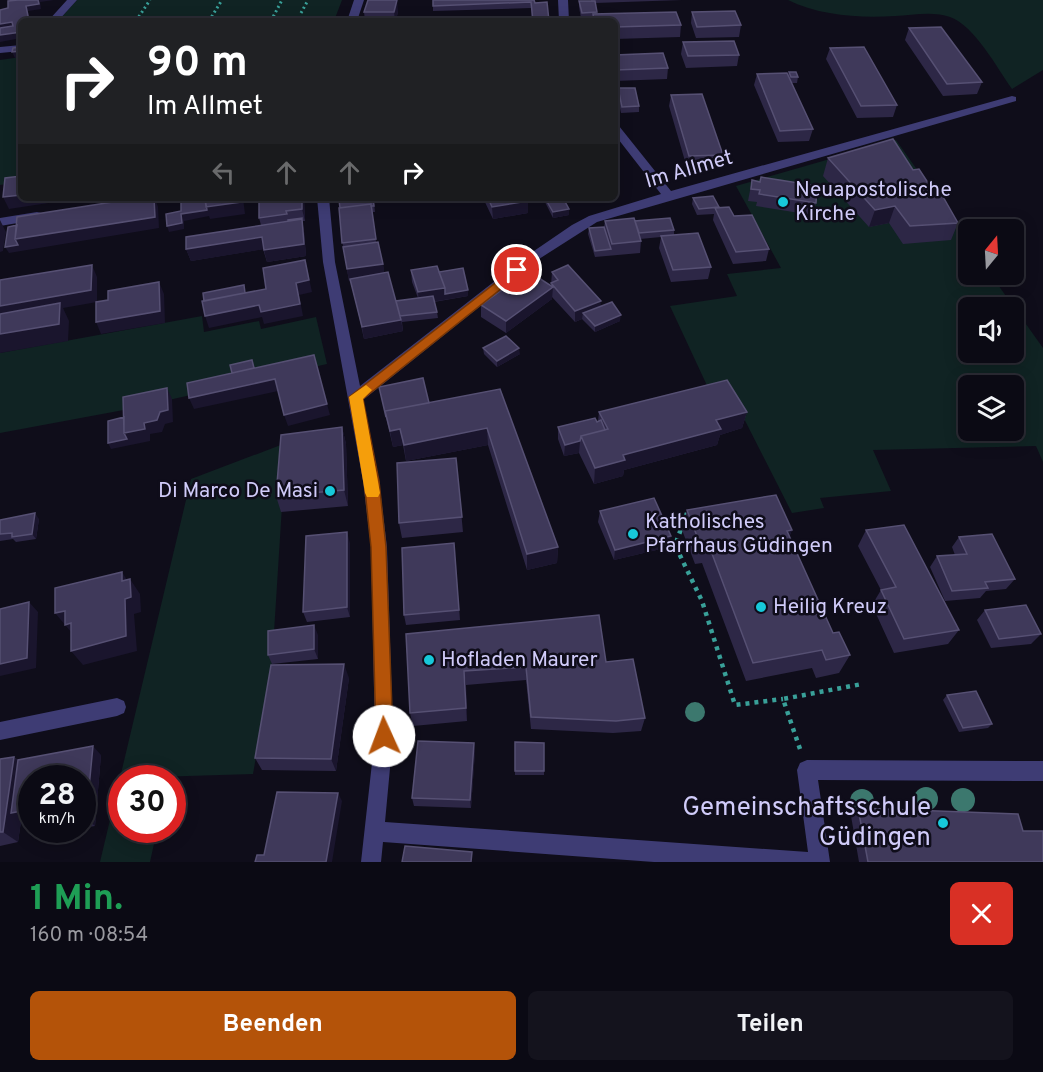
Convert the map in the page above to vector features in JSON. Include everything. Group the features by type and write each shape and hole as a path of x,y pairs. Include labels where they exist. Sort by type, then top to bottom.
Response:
{"street":[{"path":"56,18 72,0"},
{"path":"353,18 359,0"},
{"path":"563,0 564,18"},
{"path":"0,50 18,48"},
{"name":"Im Allmet","path":"356,397 562,236 609,213 1012,99"},
{"path":"618,132 668,196"},
{"path":"323,201 329,262 371,481 379,547 384,736 371,862"},
{"path":"0,222 52,214"},
{"path":"0,731 117,707"},
{"path":"820,862 807,770 1043,771"},
{"path":"375,831 501,838 691,856 810,862"}],"path":[{"path":"137,18 150,0"},
{"path":"211,18 222,0"},
{"path":"273,18 282,0"},
{"path":"302,13 308,0"},
{"path":"688,512 675,545 702,601 735,705 783,699 862,684"},
{"path":"783,699 794,732"}],"green space":[{"path":"77,0 342,0 335,18 61,18"},
{"path":"788,0 1043,0 1043,70 1012,89 977,38 959,22 944,15 868,17 840,15 814,10"},
{"path":"18,57 18,182 0,185 0,60"},
{"path":"896,140 958,227 958,285 998,285 1007,297 958,297 958,363 1024,363 1024,321 1043,348 1043,462 1036,446 873,450 891,491 820,498 824,508 792,513 729,389 710,392 670,306 737,296 727,274 781,268 736,186"},
{"path":"202,316 204,332 259,321 261,329 316,317 327,364 129,409 0,433 0,353"},
{"path":"286,443 272,664 253,774 186,776 186,765 123,765 191,479"},
{"path":"108,828 108,843 154,843 150,862 100,862"}],"building":[{"path":"38,0 39,4 26,6 28,18 18,18 18,32 0,35 0,28 13,26 12,22 0,24 0,10 8,8 8,1"},
{"path":"368,0 397,0 394,12 364,12"},
{"path":"433,0 534,0 535,3 547,2 549,18 533,18 531,2 433,6"},
{"path":"579,1 595,1 597,12 582,13"},
{"path":"735,11 741,25 697,27 692,12"},
{"path":"676,12 681,25 618,27 618,18 594,18 593,14"},
{"path":"941,27 982,82 947,84 909,28"},
{"path":"734,41 739,55 688,56 683,42"},
{"path":"864,47 897,105 861,106 830,48"},
{"path":"663,53 668,68 618,70 618,55"},
{"path":"789,72 796,72 798,77 791,77"},
{"path":"787,73 813,129 780,131 757,74"},
{"path":"618,88 635,88 639,106 622,107"},
{"path":"702,94 723,155 689,156 671,95"},
{"path":"893,139 913,170 919,169 936,195 942,195 958,223 910,226 895,206 875,210 828,158"},
{"path":"18,176 18,195 3,197 5,178"},
{"path":"761,177 817,186 816,203 759,194 760,190 751,189 752,180 760,182"},
{"path":"713,196 719,207 699,209 693,198"},
{"path":"119,201 154,201 155,217 15,239 17,217"},
{"path":"181,201 206,201 207,210 181,214 182,223 167,226 166,214 181,211"},
{"path":"205,201 241,201 241,202 206,207"},
{"path":"259,201 302,201 302,209 286,211 287,214 259,218"},
{"path":"339,201 373,201 374,206 371,204 340,208"},
{"path":"489,201 528,201 492,207"},
{"path":"547,201 565,201 569,209 553,212"},
{"path":"371,204 376,239 342,243 339,208"},
{"path":"729,207 734,216 752,215 769,249 736,252 715,208"},
{"path":"634,218 641,241 612,244 605,221"},
{"path":"670,218 674,230 639,233 635,221"},
{"path":"302,219 304,244 264,250 262,237 186,249 186,237"},
{"path":"17,225 15,239 18,245 5,247 8,227"},
{"path":"604,227 611,249 595,251 589,228"},
{"path":"698,233 711,267 673,270 661,236"},
{"path":"378,242 383,264 347,269 343,247"},
{"path":"305,260 309,280 296,283 300,304 261,312 259,305 205,316 202,301 266,289 263,268"},
{"path":"92,265 91,290 0,306 0,280"},
{"path":"568,265 601,301 575,311 551,283 558,280 552,272"},
{"path":"437,266 445,288 418,292 411,270"},
{"path":"463,268 468,290 445,294 439,272"},
{"path":"528,271 553,287 506,321 481,305"},
{"path":"388,272 401,320 362,327 350,279"},
{"path":"159,282 160,311 96,322 96,302 108,300 108,291"},
{"path":"244,285 245,293 204,301 203,293"},
{"path":"433,296 437,312 400,316 396,301"},
{"path":"612,302 621,315 595,326 583,313"},
{"path":"60,303 59,324 0,334 0,314"},
{"path":"506,336 519,348 497,361 483,348"},
{"path":"314,355 327,404 284,415 275,379 189,398 187,383"},
{"path":"252,360 254,368 232,373 230,365"},
{"path":"423,378 429,403 385,411 386,417 379,387"},
{"path":"727,380 747,412 716,420 721,429 623,455 625,460 595,468 581,436 608,429 599,412"},
{"path":"167,388 168,410 160,412 157,420 144,423 145,429 124,433 123,397"},
{"path":"500,389 558,547 527,554 487,428 404,445 400,429 390,431 385,411"},
{"path":"124,417 124,433 127,439 108,443 108,421"},
{"path":"595,418 597,422 601,420 605,430 581,436 580,441 565,445 558,427"},
{"path":"342,427 344,490 276,496 281,435"},
{"path":"456,458 462,517 399,523 397,463"},
{"name":"Heilig Kreuz","path":"776,495 792,530 787,531 833,633 839,632 850,655 826,660 822,650 753,663 708,543 700,544 687,510"},
{"name":"Katholisches Pfarrhaus Güdingen","path":"654,498 671,536 615,550 600,511"},
{"path":"35,513 32,534 12,537 12,533 0,534 0,520"},
{"path":"904,525 959,630 904,639 881,590 896,587 866,530"},
{"path":"347,532 347,607 303,612 306,536"},
{"path":"992,534 1015,579 985,582 988,588 952,591 937,556 967,554 959,537"},
{"path":"454,543 459,610 404,615 402,548"},
{"path":"122,572 122,581 130,579 131,597 125,599 126,636 71,651 71,623 65,625 65,611 55,613 55,588"},
{"path":"29,602 27,658 0,664 0,609"},
{"path":"1026,605 1041,634 999,639 985,610"},
{"path":"599,615 606,662 633,659 645,718 616,721 531,717 526,667 464,671 466,708 410,713 406,634"},
{"path":"314,625 314,649 268,655 268,631"},
{"path":"344,664 331,759 255,758 271,665"},
{"path":"976,691 992,724 963,728 947,695"},
{"path":"418,741 474,743 470,800 412,798"},
{"path":"515,742 544,743 544,771 515,771"},
{"path":"93,746 91,765 18,765 18,812 11,813 18,760"},
{"path":"14,757 3,832 0,832 0,759"},
{"path":"277,792 338,793 326,862 255,862 257,855 264,855"},
{"path":"858,808 1018,814 1023,831 1043,831 1043,862 868,862"},
{"path":"405,846 472,852 471,862 402,862"}],"slow traffic":[{"path":"366,390 356,397 373,493"}],"place":[{"name":"Neuapostolische Kirche","path":"783,202"},
{"name":"Di Marco De Masi","path":"330,491"},
{"name":"Katholisches Pfarrhaus Güdingen","path":"633,534"},
{"name":"Heilig Kreuz","path":"761,607"},
{"name":"Hofladen Maurer","path":"429,660"},
{"name":"Gemeinschaftsschule Güdingen","path":"943,823"}],"route":[{"path":"384,736 379,547 371,481 356,397 517,270"}]}
